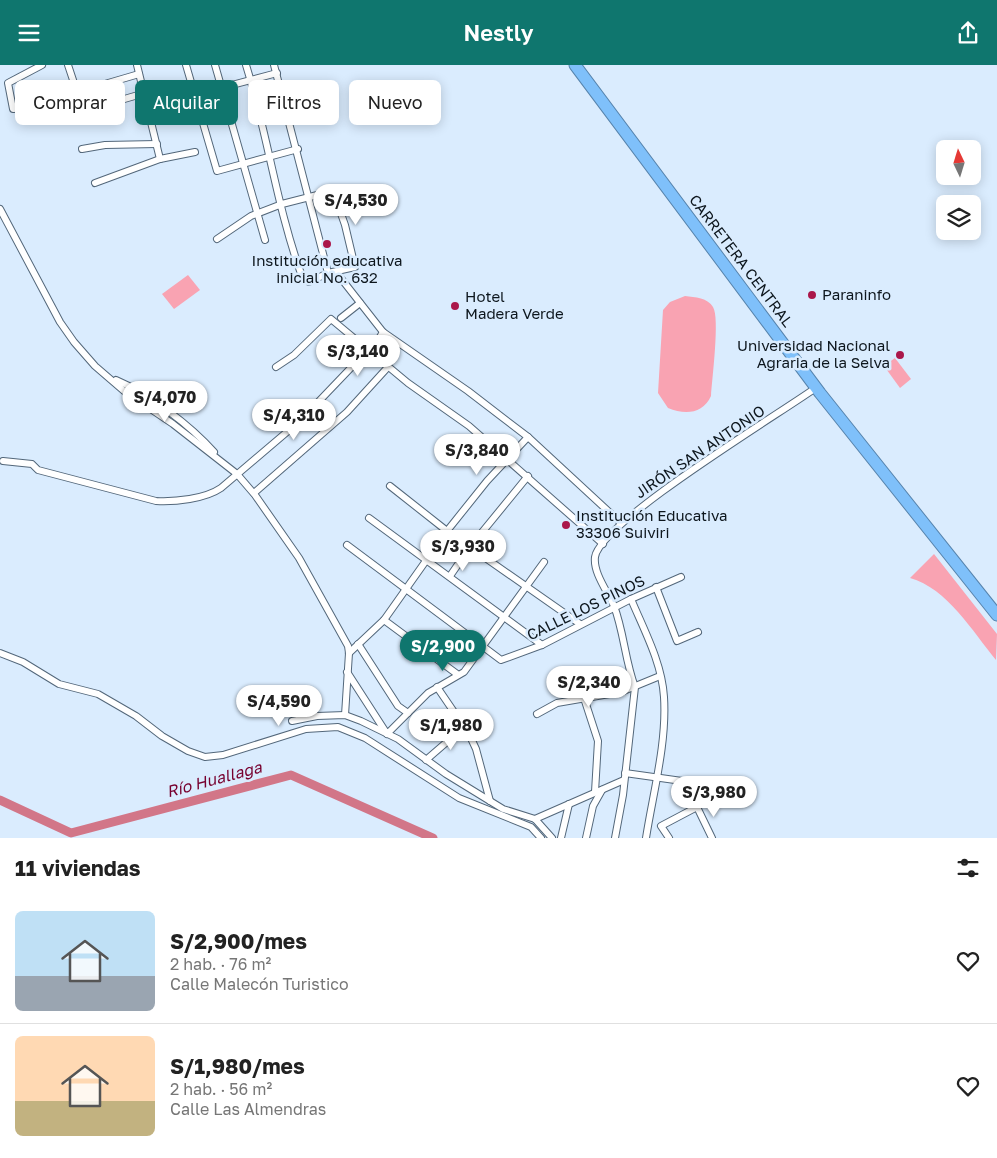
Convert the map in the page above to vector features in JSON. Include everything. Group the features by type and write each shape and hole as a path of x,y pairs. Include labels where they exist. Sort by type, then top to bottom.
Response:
{"highway":[{"name":"CARRETERA CENTRAL","path":"575,65 817,387 997,615"}],"street":[{"path":"15,109 13,109 8,83 42,65"},
{"path":"68,65 73,80"},
{"path":"137,65 141,80"},
{"path":"186,65 190,80"},
{"path":"215,65 219,80"},
{"path":"246,65 251,80 277,73"},
{"path":"274,65 298,149 328,273"},
{"path":"117,80 139,73"},
{"path":"153,125 160,159"},
{"path":"203,125 217,171 298,149"},
{"path":"231,125 264,240"},
{"path":"217,239 243,220 256,214 282,205 333,191 343,219 355,267 328,273 309,282 303,279 299,267 282,205 269,158 261,125"},
{"path":"82,149 105,145 157,144"},
{"path":"95,183 160,159 195,152"},
{"path":"0,209 60,322 95,366 124,391 222,461 254,493 309,575 344,637 349,653 344,715"},
{"path":"336,272 384,332 468,391 528,437 621,523"},
{"path":"341,318 360,303"},
{"path":"276,367 294,355 331,319 388,367 470,426 602,544 596,553 595,563 614,608 630,675 635,687 615,838"},
{"path":"3,461 32,464 38,470 163,501 210,494 301,421 369,352 384,332"},
{"path":"254,493 347,412 388,367"},
{"name":"JIRÓN SAN ANTONIO","path":"602,544 621,523 694,468 817,387"},
{"path":"349,653 384,619 447,531 528,437"},
{"path":"450,576 470,547 528,476"},
{"path":"390,486 447,531 580,624"},
{"path":"370,518 542,645"},
{"path":"346,545 483,647"},
{"path":"387,734 428,693 464,672 544,562"},
{"name":"CALLE LOS PINOS","path":"483,647 501,660 542,645 631,599 681,577"},
{"path":"656,587 677,641 698,632"},
{"path":"631,599 656,661 664,697 664,714 646,838"},
{"path":"384,619 457,675"},
{"path":"358,644 398,706 408,713"},
{"path":"0,653 23,662 58,684 98,694 136,716 162,736 188,751 205,757 223,755 306,729 338,727 365,738 460,798 531,827 541,838"},
{"path":"348,672 387,734"},
{"path":"537,714 557,703 621,692 660,676"},
{"path":"437,687 476,749 490,801"},
{"path":"584,698 598,741 599,791 593,806 586,838"},
{"path":"324,727 344,715"},
{"path":"292,721 344,715 387,734 398,739 426,760 502,809 535,819 552,838"},
{"path":"426,760 463,728"},
{"path":"535,819 599,791 624,777 682,781"},
{"path":"561,838 569,804"},
{"path":"669,838 662,826 697,807 712,838"}],"shaded area":[{"path":"188,275 200,290 174,309 162,294"},
{"path":"685,296 701,298 711,304 715,313 716,323 711,396 708,402 698,410 681,412 668,408 658,393 663,310 670,302"},
{"path":"895,358 911,379 900,388 884,366"},
{"path":"934,554 997,634 996,660 947,601 936,591 910,578"}],"waterway":[{"name":"Río Huallaga","path":"0,800 71,833 291,775 433,838"}],"place":[{"name":"Institución educativa inicial No. 632","path":"327,244"},
{"name":"Paraninfo","path":"812,295"},
{"name":"Hotel Madera Verde","path":"455,306"},
{"name":"Universidad Nacional Agraria de la Selva","path":"900,355"},
{"name":"Institución Educativa 33306 Suiviri","path":"566,525"}]}
